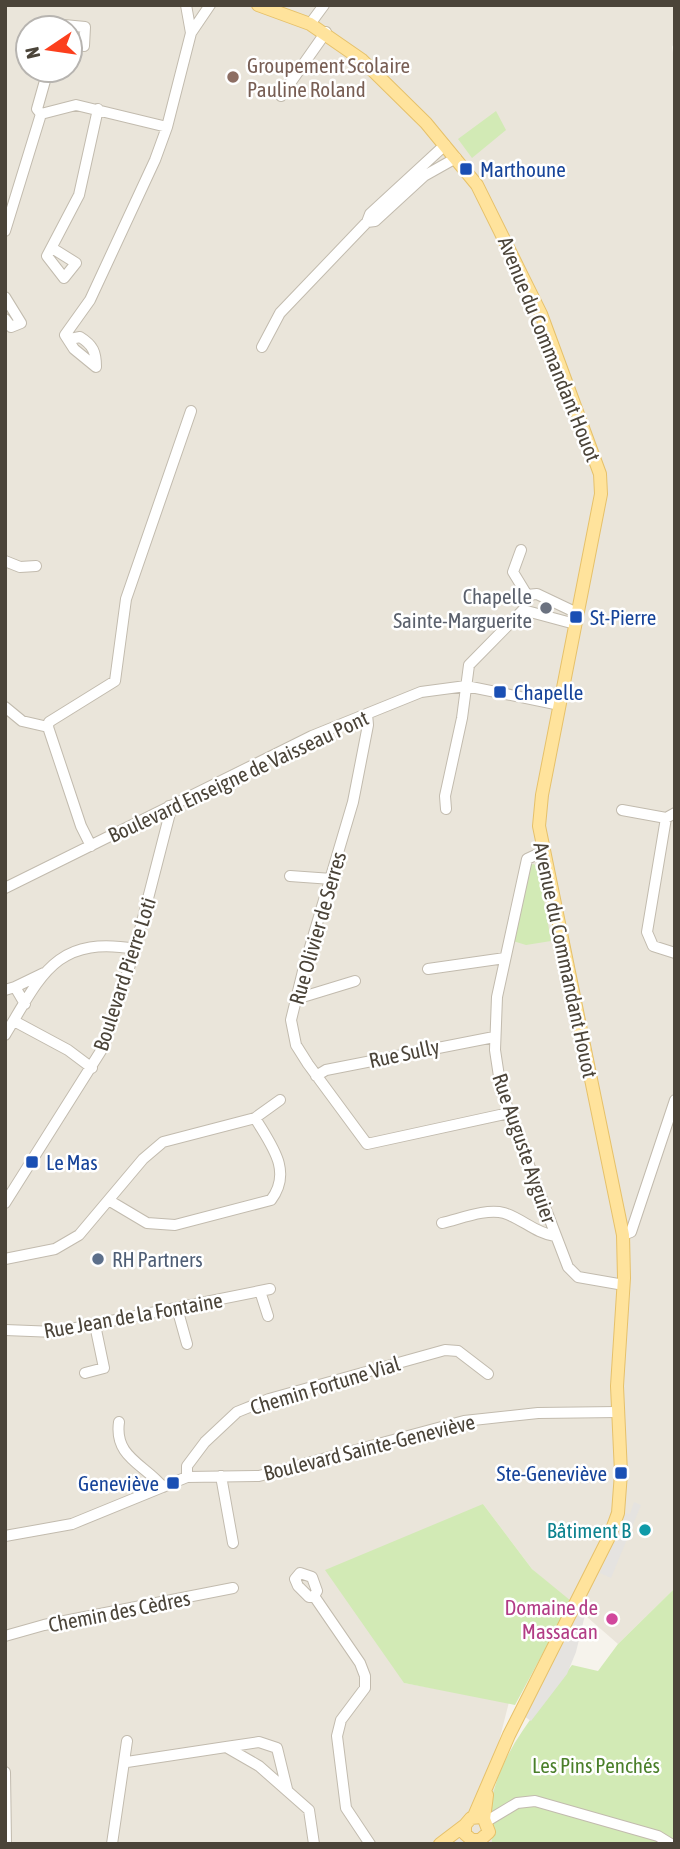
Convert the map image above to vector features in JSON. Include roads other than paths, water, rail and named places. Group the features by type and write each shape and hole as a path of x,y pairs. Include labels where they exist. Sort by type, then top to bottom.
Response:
{"main road":[{"name":"Avenue du Commandant Houot","path":"258,5 326,32 377,72 456,158 490,207 526,281 599,466 601,494 540,812 542,852 623,1235 624,1285 618,1354 621,1473 618,1513 610,1535 492,1772 477,1832"},
{"path":"445,1841 477,1832"}],"street":[{"path":"186,5 191,33"},
{"path":"192,5 210,6"},
{"path":"310,24 324,5"},
{"path":"67,337 90,300 155,160 167,127 191,33 210,6"},
{"path":"84,27 84,46"},
{"path":"281,96 326,32"},
{"path":"41,114 37,108 43,84"},
{"path":"41,114 76,105 98,108 167,127"},
{"path":"52,248 79,195 98,108"},
{"path":"5,231 41,114"},
{"path":"262,347 279,313 367,222 370,214 445,145"},
{"path":"367,222 374,221 435,168 456,158"},
{"path":"5,297 21,323 12,327 5,319"},
{"path":"91,846 48,727 49,722 114,681 126,599 191,411"},
{"path":"446,809 445,796 471,660 523,610 527,595 513,572 521,550"},
{"path":"5,561 20,567 36,566"},
{"path":"527,595 537,594 576,618"},
{"path":"523,610 576,618"},
{"name":"Boulevard Enseigne de Vaisseau Pont","path":"5,888 312,736 428,690 466,686 560,705"},
{"path":"5,707 22,721 37,727 48,727"},
{"name":"Rue Olivier de Serres","path":"367,714 368,725 353,802 296,999 292,1032 316,1076 368,1144 509,1113"},
{"name":"Boulevard Pierre Loti","path":"5,1203 92,1069 104,1046 135,949 170,813 169,806"},
{"path":"622,810 670,815 647,932 653,946 675,953"},
{"name":"Rue Auguste Ayguier","path":"542,852 527,859 505,958 497,997 494,1037 497,1070 509,1113 568,1268 578,1277 624,1285"},
{"path":"290,876 332,879"},
{"path":"5,1035 44,973 56,961 82,949 135,949"},
{"path":"428,969 505,958"},
{"path":"25,1004 10,988 44,973"},
{"path":"296,999 355,981"},
{"path":"14,1021 68,1050 92,1069"},
{"name":"Rue Sully","path":"316,1076 326,1070 494,1037"},
{"path":"5,1259 35,1255 68,1243 110,1201 143,1159 163,1142 255,1118 280,1100"},
{"path":"623,1235 631,1232 675,1101"},
{"path":"110,1201 147,1223 175,1224 271,1200 280,1188 282,1175 276,1154 255,1118"},
{"path":"442,1223 492,1212 504,1213 541,1234 555,1236"},
{"name":"Rue Jean de la Fontaine","path":"5,1330 56,1332 265,1290 268,1316"},
{"path":"177,1308 187,1344"},
{"path":"85,1373 104,1368 94,1325"},
{"name":"Chemin Fortune Vial","path":"187,1477 187,1466 205,1442 237,1412 269,1399 445,1350 458,1351 488,1374"},
{"name":"Boulevard Sainte-Geneviève","path":"5,1536 72,1524 187,1477 259,1476 471,1420 538,1413 618,1412"},
{"path":"119,1422 122,1450 129,1459 151,1473 163,1487"},
{"path":"221,1476 233,1543"},
{"name":"Chemin des Cèdres","path":"5,1636 44,1625 233,1588"},
{"path":"314,1596 360,1663 365,1676 365,1688 341,1720 337,1736 346,1808 370,1844"},
{"path":"111,1844 116,1802 127,1762 127,1741"},
{"path":"127,1762 259,1742 277,1748 287,1789"},
{"path":"226,1747 259,1766 309,1810 314,1844"},
{"path":"5,1772 6,1844"},
{"path":"477,1832 517,1803 535,1801 658,1836 671,1844"}],"place":[{"name":"Groupement Scolaire Pauline Roland","path":"233,77"},
{"name":"Marthoune","path":"466,169"},
{"name":"Chapelle Sainte-Marguerite","path":"546,608"},
{"name":"St-Pierre","path":"576,617"},
{"name":"Chapelle","path":"500,692"},
{"name":"Le Mas","path":"32,1162"},
{"name":"RH Partners","path":"98,1259"},
{"name":"Ste-Geneviève","path":"621,1473"},
{"name":"Geneviève","path":"173,1483"},
{"name":"Bâtiment B","path":"645,1530"},
{"name":"Domaine de Massacan","path":"612,1619"}],"park label":[{"name":"Les Pins Penchés","path":"596,1765"}]}
